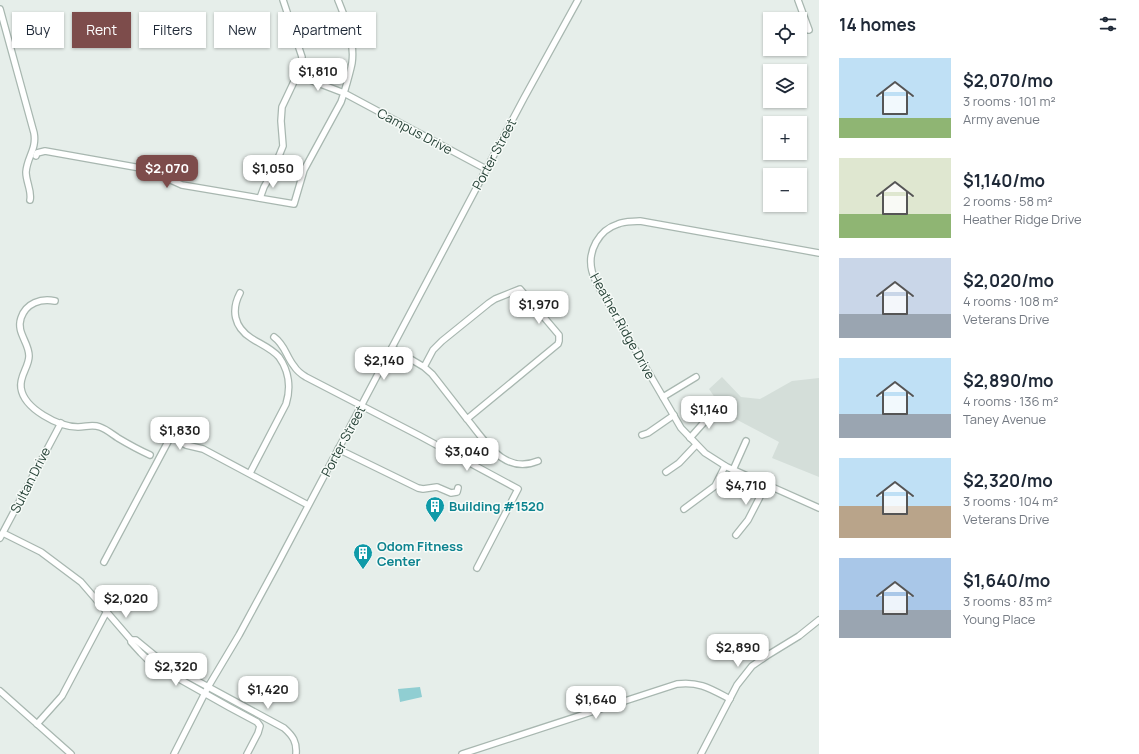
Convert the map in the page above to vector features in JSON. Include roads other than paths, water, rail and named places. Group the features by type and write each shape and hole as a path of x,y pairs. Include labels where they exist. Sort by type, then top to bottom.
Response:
{"street":[{"path":"260,198 283,146 281,121 282,107 297,75 301,62 301,53 283,0"},
{"path":"36,156 37,153 45,151 146,169 182,185 294,204 304,170 341,102 352,65 353,50 348,29 338,0"},
{"name":"Porter Street","path":"174,754 208,687 239,635 486,169 578,0"},
{"path":"798,0 809,30"},
{"path":"0,9 36,141 27,168 27,182 31,196 30,200"},
{"name":"Campus Drive","path":"297,75 344,93 486,169"},
{"name":"Heather Ridge Drive","path":"819,253 640,221 625,222 608,229 598,238 592,252 591,270 595,280 681,428 696,445 705,454 725,466 819,508"},
{"path":"424,366 433,350 442,341 495,299 520,289 559,335 558,344 467,418"},
{"path":"240,292 236,300 234,310 236,322 250,338 267,347 278,357 287,373 289,385 286,404 250,473"},
{"path":"55,301 44,300 34,303 28,306 22,316 20,330 29,354 29,361 22,376 21,388 26,399 32,406 47,417 78,427 93,425 99,426 150,455"},
{"path":"274,337 283,345 292,365 306,378 518,489 477,568"},
{"path":"392,348 424,366 484,440 504,460 521,465 527,465 538,461"},
{"path":"663,397 696,377"},
{"path":"690,438 715,410"},
{"path":"642,435 648,433 674,415"},
{"name":"Sultan Drive","path":"2,535 61,422"},
{"path":"104,562 171,436 186,444 203,448 308,505"},
{"path":"733,470 746,441"},
{"path":"666,472 679,463 696,445"},
{"path":"338,449 418,488 423,489 437,487 451,493 454,493 458,488"},
{"path":"684,509 715,486 725,466"},
{"path":"736,535 748,520 766,485"},
{"path":"2,535 40,552 81,582 107,611 131,640 131,642 151,663 257,722 260,726 258,733 247,754"},
{"path":"37,724 62,696 107,611"},
{"path":"701,754 737,685 752,666 799,636 819,620"},
{"path":"131,640 136,640 164,662 284,728 292,734 296,744 296,754"},
{"path":"465,754 677,684 691,683 704,686 730,699"},
{"path":"0,691 70,754"},
{"path":"293,754 296,744"}],"water":[{"path":"420,687 422,697 400,702 398,689"}],"place":[{"name":"Building #1520","path":"435,523"},
{"name":"Odom Fitness Center","path":"363,570"}]}
